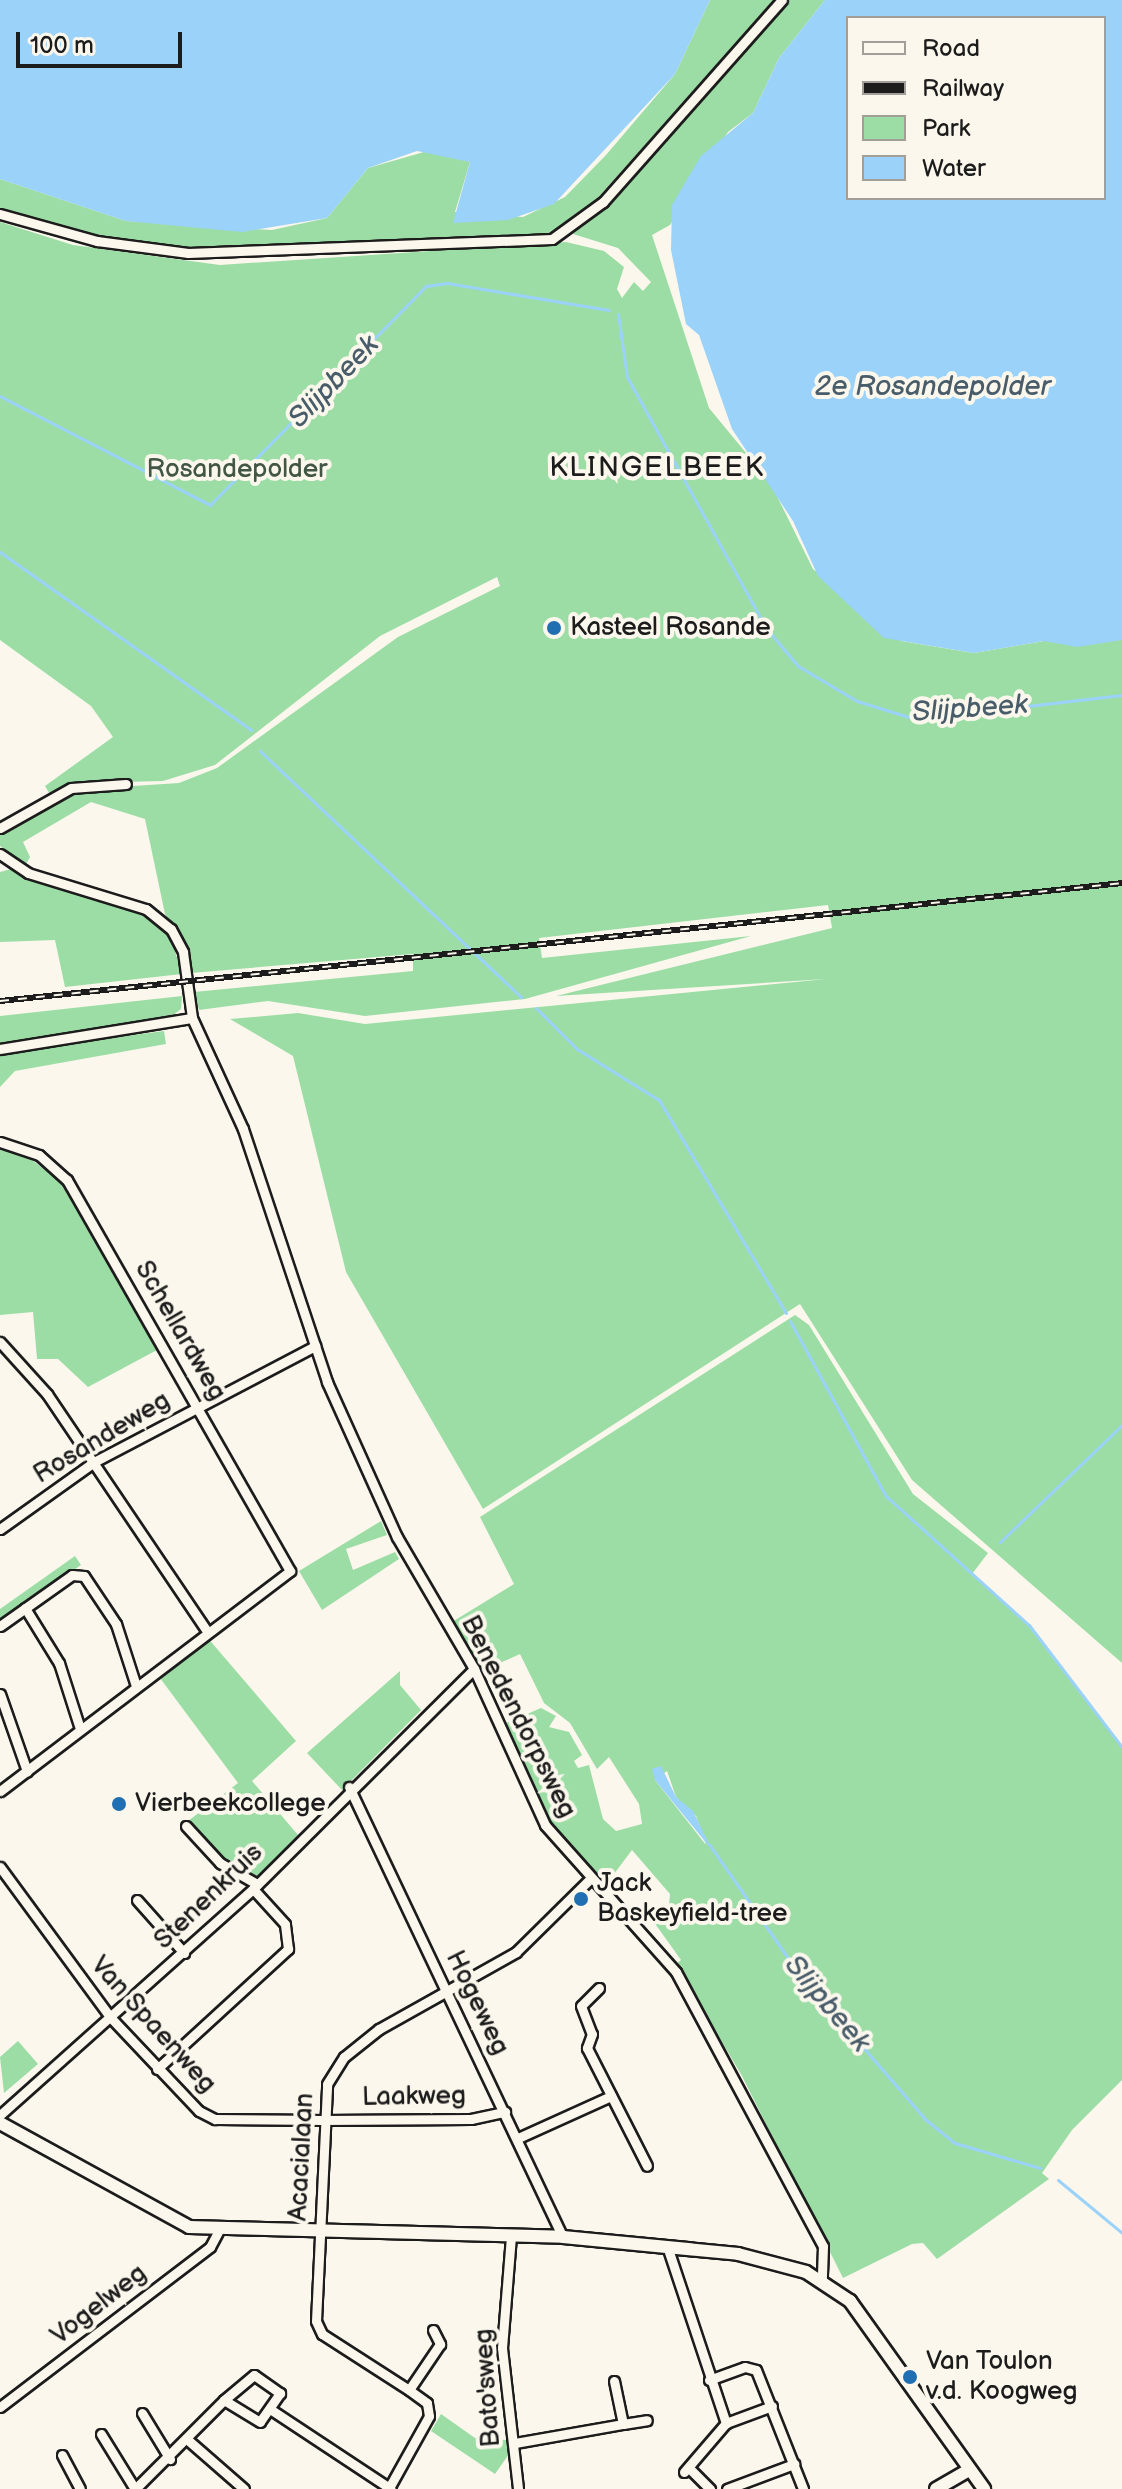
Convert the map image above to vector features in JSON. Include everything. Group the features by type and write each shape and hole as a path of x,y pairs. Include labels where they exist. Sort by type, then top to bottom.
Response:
{"street":[{"path":"0,214 97,241 188,253 552,239 603,202 782,0"},
{"path":"0,828 71,788 126,784"},
{"name":"Benedendorpsweg","path":"0,854 28,873 162,919 183,952 192,1018 243,1129 315,1346 397,1537 474,1669 532,1805 590,1879 676,1972 823,2246 822,2278"},
{"path":"0,1049 192,1018"},
{"name":"Schellardweg","path":"0,1142 39,1155 67,1180 290,1574 206,1630"},
{"path":"0,1344 94,1462 206,1630 0,1791"},
{"name":"Rosandeweg","path":"0,1529 94,1462 315,1346"},
{"path":"0,1626 72,1575 84,1576 116,1624 136,1686"},
{"path":"25,1608 59,1663 80,1729"},
{"name":"Stenenkruis","path":"0,2115 184,1953 255,1886 349,1787 474,1669"},
{"path":"0,1694 27,1771"},
{"name":"Hogeweg","path":"349,1787 563,2237"},
{"path":"157,2069 288,1949 285,1924 255,1886 220,1863 186,1826"},
{"name":"Van Spaenweg","path":"0,1867 111,2018 157,2069 215,2119 323,2120"},
{"name":"Acacialaan","path":"409,2390 322,2334 316,2321 327,2084 344,2057 516,1952 590,1879"},
{"path":"137,1900 184,1953"},
{"path":"599,1988 581,2006 592,2034 587,2048 647,2166"},
{"path":"518,2138 611,2096"},
{"name":"Laakweg","path":"323,2120 471,2119 505,2112"},
{"path":"0,2123 162,2216 218,2232 321,2236 563,2237 752,2256 822,2278 850,2301 984,2489"},
{"name":"Vogelweg","path":"0,2407 210,2247 218,2232"},
{"name":"Bato'sweg","path":"511,2236 502,2348 518,2489"},
{"path":"667,2246 709,2380 726,2423"},
{"path":"273,2411 390,2488 429,2416 427,2403 409,2390 440,2344 433,2330"},
{"path":"709,2380 751,2367 772,2406 803,2489"},
{"path":"101,2434 135,2489 189,2441 224,2400 254,2375 280,2393 273,2411 260,2422 224,2400"},
{"path":"614,2381 623,2424"},
{"path":"710,2489 687,2470 726,2423 772,2406"},
{"path":"142,2413 170,2459"},
{"path":"515,2443 647,2420"},
{"path":"189,2441 244,2489"},
{"path":"62,2455 80,2489"},
{"path":"727,2489 794,2464"},
{"path":"936,2489 969,2470"}],"green space":[{"path":"710,0 774,0 578,220 548,237 180,249 104,240 0,211 0,179 126,221 272,230 327,218 368,168 431,150 470,162 455,212 523,217 565,197 606,155 675,74"},
{"name":"Rosandepolder","path":"787,0 825,0 779,58 753,113 728,132 670,225 652,235 709,408 770,482 813,569 901,641 974,653 1044,641 1122,640 1122,1663 912,1480 800,1304 483,1509 346,1272 293,1056 230,1019 298,1013 365,1024 826,979 556,996 832,928 828,905 539,938 542,958 751,936 525,999 365,1016 268,1001 199,1010 194,992 413,971 413,954 191,973 183,940 165,914 145,819 91,802 23,842 30,857 25,866 0,846 0,834 72,790 179,783 217,768 398,637 500,586 497,577 380,636 215,765 163,781 81,783 51,796 45,786 113,737 91,706 0,640 0,222 73,245 220,265 566,242 604,251 624,267 617,289 622,298 634,282 643,291 651,282 618,248 573,234"},
{"path":"11,869 154,918 172,941 182,974 65,987 55,940 0,942 0,872"},
{"path":"182,996 181,1009 167,1020 0,1046 0,1016"},
{"path":"164,1031 166,1044 15,1071 0,1087 0,1053"},
{"path":"0,1150 24,1154 60,1181 157,1350 88,1387 58,1359 37,1359 33,1312 0,1315"},
{"path":"795,1315 809,1325 913,1494 988,1553 972,1574 1029,1625 1122,1747 1122,2080 1072,2130 1042,2173 1049,2179 937,2259 923,2243 912,2244 843,2278 742,2076 676,1964 681,1960 651,1918 669,1905 670,1894 632,1850 605,1886 556,1832 506,1723 541,1708 556,1716 549,1727 569,1732 582,1755 574,1761 578,1768 589,1765 603,1819 616,1831 642,1824 639,1804 609,1757 597,1769 570,1723 544,1703 520,1654 480,1672 452,1622 514,1584 480,1517","holes":["667,1771 676,1797 696,1816 706,1845 655,1780"]},
{"path":"381,1521 387,1535 346,1549 353,1570 395,1552 399,1559 322,1610 299,1571"},
{"path":"75,1556 81,1565 0,1621 0,1609"},
{"path":"206,1636 296,1741 252,1781 298,1835 256,1878 223,1860 188,1821 238,1783 157,1674"},
{"path":"400,1671 400,1685 421,1710 342,1790 307,1753"},
{"path":"18,2041 38,2064 4,2093 0,2057"},
{"path":"441,2414 475,2438 507,2440 509,2454 495,2474 431,2431"}],"water":[{"path":"0,0 710,0 675,74 554,204 508,220 453,223 470,162 417,151 368,168 327,218 242,232 126,221 0,179"},
{"name":"2e Rosandepolder","path":"825,0 1122,0 1122,640 1077,647 1044,641 974,653 884,638 818,576 793,521 732,429 699,335 686,324 671,250 672,205 701,156 753,113 779,58"},
{"path":"661,1766 676,1797 693,1811 712,1850 655,1780 652,1769"}],"waterway":[{"name":"Slijpbeek","path":"0,396 210,505 426,286 447,283 609,310"},
{"name":"Slijpbeek","path":"618,314 627,377 766,628 798,666 857,701 915,719 1122,695"},
{"name":"Slijpbeek","path":"0,552 251,730"},
{"name":"Slijpbeek","path":"260,751 521,997"},
{"name":"Slijpbeek","path":"536,1008 577,1049 659,1100 786,1313"},
{"name":"Slijpbeek","path":"790,1321 886,1496 1029,1625 1122,1747"},
{"path":"1000,1542 1122,1425"},
{"name":"Slijpbeek","path":"709,1844 797,1971 925,2119 955,2143 1040,2168"},
{"name":"Slijpbeek","path":"1058,2180 1122,2233"}],"railway":[{"path":"0,1001 1122,883"}],"place":[{"name":"Kasteel Rosande","path":"554,628"},
{"name":"Vierbeekcollege","path":"119,1804"},
{"name":"Jack Baskeyfield-tree","path":"581,1899"},
{"name":"Van Toulon v.d. Koogweg","path":"910,2377"}],"district":[{"name":"KLINGELBEEK","path":"657,468"}]}
